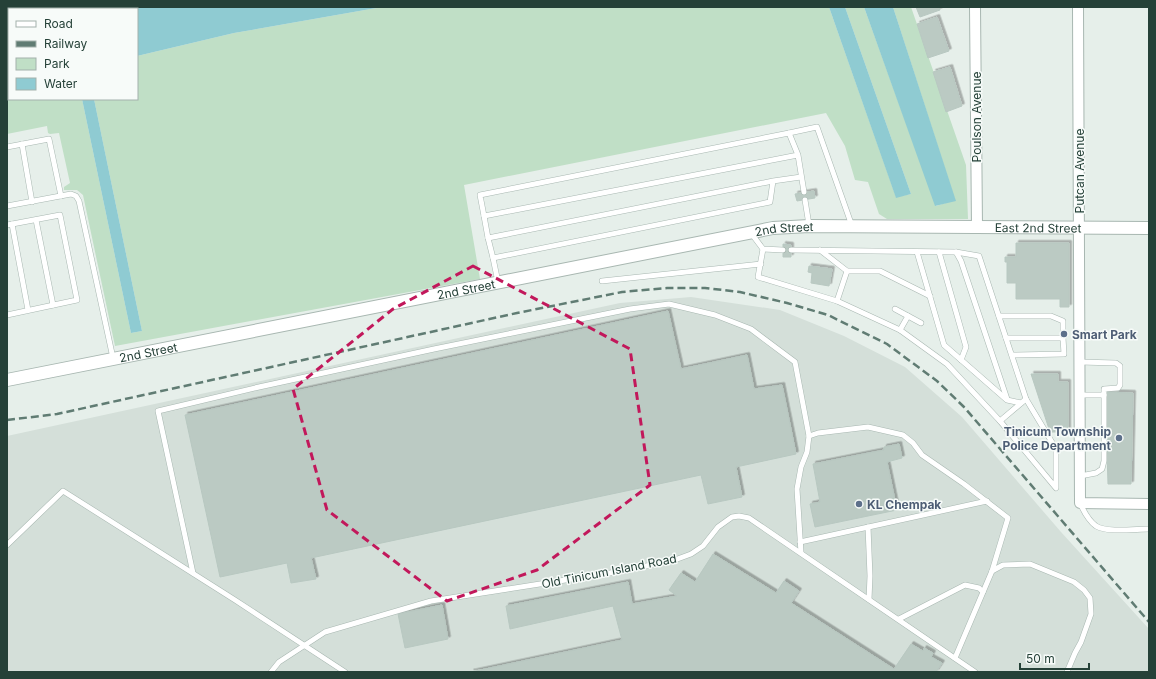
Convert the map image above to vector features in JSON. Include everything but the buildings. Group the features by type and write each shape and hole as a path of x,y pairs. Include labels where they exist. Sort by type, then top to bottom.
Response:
{"street":[{"name":"Poulson Avenue","path":"975,7 977,227"},
{"name":"Putcan Avenue","path":"1078,7 1080,504"},
{"name":"2nd Street","path":"7,380 773,228 809,226 928,226"},
{"name":"East 2nd Street","path":"928,226 1149,228"},
{"path":"1080,504 1149,504"}],"lane":[{"path":"498,282 480,196 817,127 852,226"},
{"path":"789,133 798,155 804,192"},
{"path":"7,147 49,139 61,196"},
{"path":"22,144 32,202"},
{"path":"484,216 798,155"},
{"path":"488,238 801,177"},
{"path":"493,258 770,202 773,182"},
{"path":"7,206 71,194 76,196 79,201 113,359"},
{"path":"805,200 809,226"},
{"path":"7,315 77,300 60,215 9,225 28,310"},
{"path":"36,220 53,305"},
{"path":"750,232 763,249 758,278 837,301 900,330 947,364 1000,420 1056,488 1056,449 1026,399 979,256 956,252 791,250"},
{"path":"763,249 783,250"},
{"path":"820,250 848,271 880,271 930,296"},
{"path":"917,252 944,345 1007,400 1021,403"},
{"path":"939,252 966,346 961,360"},
{"path":"956,252 961,261 1007,400"},
{"path":"602,281 761,264"},
{"path":"837,301 848,271"},
{"path":"193,573 158,411 259,387 630,309 669,304 715,315 751,329 794,362 809,436 808,452 801,467 797,489 801,553"},
{"path":"895,308 921,323"},
{"path":"900,330 908,316"},
{"path":"999,316 1051,316 1062,320 1064,354 1012,355"},
{"path":"1006,338 1063,338"},
{"path":"1080,362 1116,362 1120,366 1120,387 1104,388 1104,461 1102,469 1096,473 1080,476"},
{"path":"1080,395 1104,395"},
{"path":"1000,420 1026,399"},
{"path":"809,436 818,433 868,427 903,435 913,443 922,455 987,501 1008,518 992,571 956,658"},
{"path":"7,545 63,491 193,573 345,672"},
{"path":"800,542 987,501"},
{"path":"1080,504 1085,514 1098,527 1110,530 1149,529"},
{"name":"Old Tinicum Island Road","path":"271,672 279,662 325,632 430,601 610,573 672,561 691,554 703,546 718,528 732,517 739,516 749,518 975,672"},
{"path":"868,527 870,576 869,599"},
{"path":"992,571 1003,565 1030,564 1074,582 1084,590 1090,598 1091,614 1081,642 1067,672"},
{"path":"899,619 965,585 979,588 983,592"}],"highlighted area":[{"path":"473,266 630,349 650,485 537,570 447,601 327,510 293,389 393,309"}],"shaded area":[{"path":"691,297 780,310 844,336 905,367 962,417 1061,532 1149,629 1149,672 7,672 7,436 620,303"}],"green space":[{"path":"7,7 83,7 8,8 7,17"},
{"path":"382,7 829,7 896,197 911,194 845,7 864,7 936,206 955,200 893,7 911,7 966,165 968,219 887,219 879,214 868,182 855,180 845,146 826,113 464,185 480,279 115,346 83,195 77,190 64,190 64,187 70,183 59,133 48,133 47,126 7,134 7,85 8,100 82,100 131,333 142,331 94,100 138,100 138,56 234,33"}],"water":[{"path":"382,7 234,33 138,56 138,8 80,8"},
{"path":"829,7 845,7 911,194 896,198"},
{"path":"864,7 893,7 956,201 935,206"},
{"path":"82,100 94,100 142,331 131,333"}],"railway":[{"path":"7,420 57,414 517,313 622,292 667,288 705,288 740,292 787,303 828,315 887,344 937,381 964,407 1149,622"}],"place":[{"name":"Smart Park","path":"1064,334"},
{"name":"Tinicum Township Police Department","path":"1119,438"},
{"name":"KL Chempak","path":"859,504"}]}
